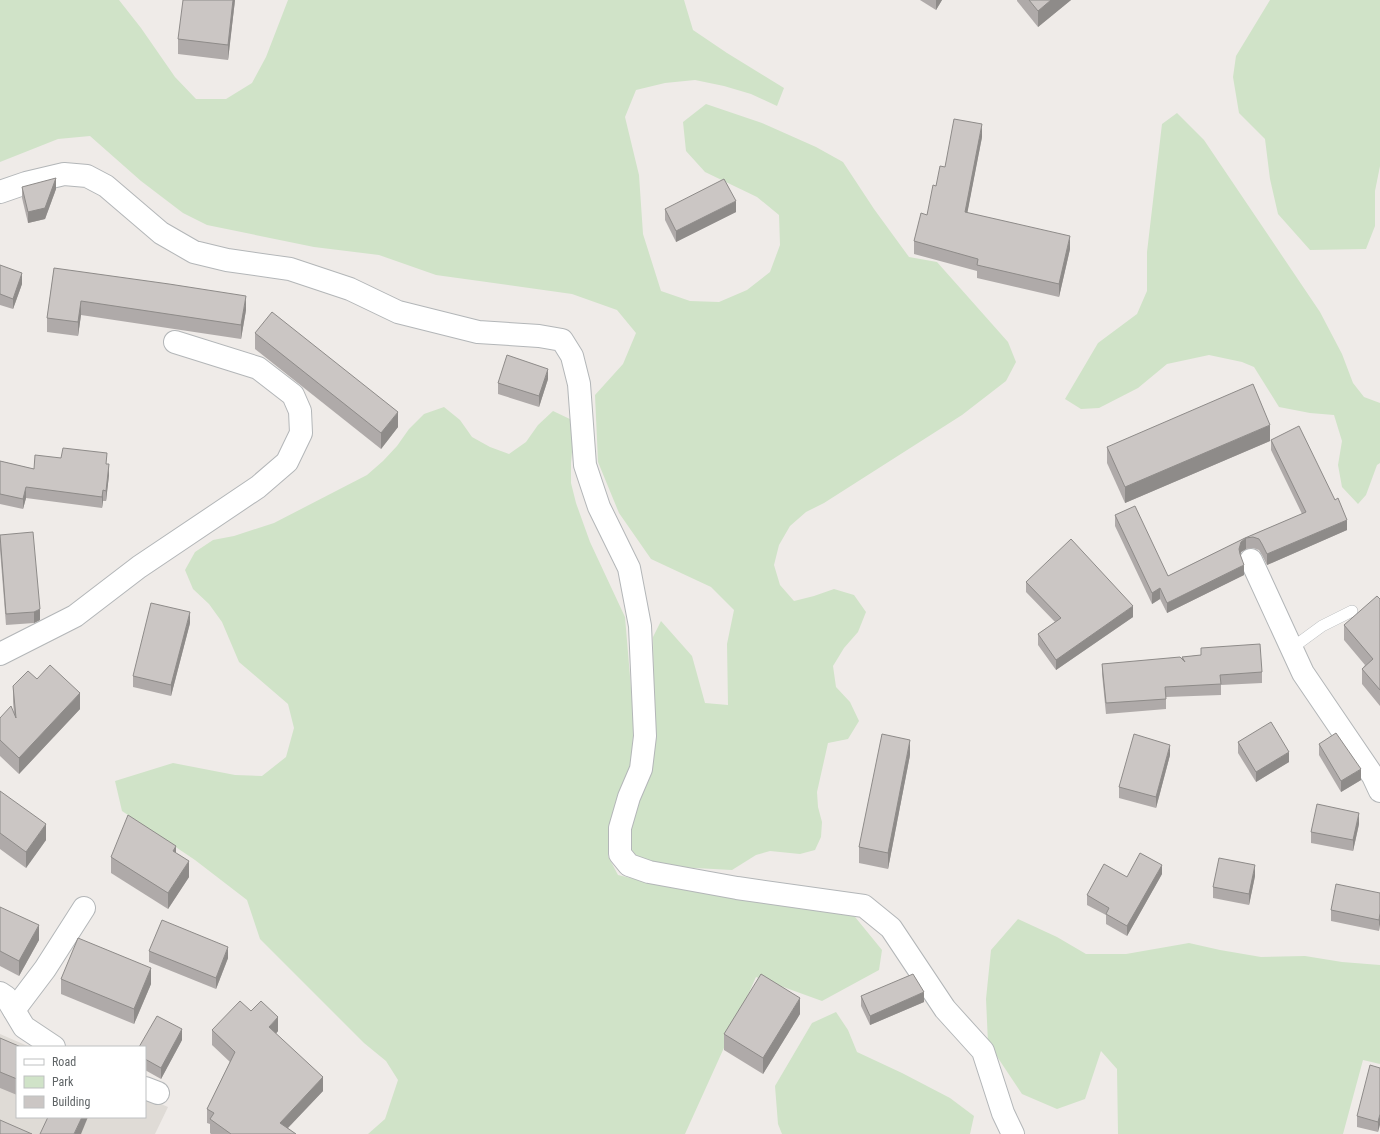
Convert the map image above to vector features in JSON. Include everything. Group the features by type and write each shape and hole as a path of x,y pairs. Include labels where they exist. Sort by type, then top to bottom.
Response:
{"street":[{"path":"0,192 26,183 64,174 87,176 106,186 161,233 194,252 227,260 290,269 350,289 398,312 478,332 539,336 562,340 572,356 579,384 584,465 599,507 629,568 640,626 645,736 641,769 620,828 620,854 629,865 649,872 737,888 864,906 891,928 945,1009 983,1051 1003,1113 1012,1134"},
{"path":"0,654 75,616 139,567 258,487 287,462 301,433 300,411 293,395 258,368 175,342"},
{"path":"1251,560 1303,673 1373,776 1380,791"},
{"path":"14,1010 45,969 84,908"},
{"path":"0,993 6,997 24,1027 52,1046"}],"lane":[{"path":"1292,648 1322,626 1352,611"}],"shaded area":[{"path":"0,1034 28,1046 16,1046 16,1118 146,1118 146,1097 168,1107 155,1134 0,1134"}],"green space":[{"path":"0,0 119,0 141,28 175,77 196,99 226,99 252,83 266,57 288,0 684,0 693,30 784,88 777,106 751,94 724,86 695,80 665,83 636,90 625,117 639,175 643,234 661,291 690,301 719,302 747,290 770,272 780,245 779,215 757,197 705,172 686,151 683,122 706,104 762,123 816,147 843,162 874,209 909,257 937,262 1008,342 1016,362 1006,381 962,415 824,503 806,512 790,526 779,545 774,565 780,585 794,601 834,589 854,595 866,612 858,632 844,648 833,666 836,687 850,702 859,721 848,739 828,743 817,792 818,807 822,822 821,837 815,850 800,854 770,851 756,855 732,870 657,866 639,859 631,849 628,827 651,775 654,735 653,637 661,621 692,656 705,703 728,705 727,644 734,610 711,587 651,559 619,513 598,462 595,395 623,364 636,333 617,310 572,294 436,275 379,255 314,247 207,225 183,213 141,181 90,136 58,139 0,162"},
{"path":"1270,0 1380,0 1380,166 1375,191 1375,226 1366,249 1310,250 1278,214 1270,179 1265,139 1239,113 1233,77 1236,56"},
{"path":"1177,113 1204,140 1320,312 1342,354 1353,383 1364,397 1380,403 1380,463 1377,465 1366,495 1358,504 1342,487 1338,465 1342,441 1334,415 1310,413 1279,407 1254,367 1242,362 1209,355 1167,364 1138,388 1099,408 1081,409 1065,399 1098,343 1137,314 1147,291 1147,252 1162,124"},
{"path":"444,407 460,420 472,437 490,447 509,454 526,442 538,425 553,411 572,420 573,441 571,483 576,503 590,542 625,617 634,724 631,763 622,797 608,830 608,856 618,875 656,884 851,912 882,950 879,970 822,1001 756,977 685,1134 368,1134 385,1119 398,1080 386,1061 364,1043 260,939 247,900 195,860 122,811 115,781 173,763 235,775 262,776 286,757 294,728 288,704 239,662 222,622 209,604 193,589 185,570 195,552 213,540 234,536 274,523 367,475 383,461 397,446 409,429 424,414"},
{"path":"1018,919 1057,937 1086,954 1126,954 1189,943 1261,957 1305,956 1342,962 1380,965 1380,1064 1363,1060 1343,1134 1118,1134 1117,1069 1101,1051 1085,1099 1057,1109 1022,1094 988,1043 986,999 991,950"},
{"path":"836,1012 848,1030 857,1052 950,1098 974,1116 970,1134 782,1134 778,1124 775,1086 812,1023"}],"building":[{"path":"183,0 233,0 228,45 178,39"},
{"path":"1029,0 1051,0 1038,11"},
{"path":"954,119 982,124 965,212 1070,236 1059,284 977,265 978,259 914,241 921,213 927,215 933,185 936,186 940,166 945,167"},
{"path":"56,178 45,208 28,212 22,187"},
{"path":"724,179 736,201 676,231 665,209"},
{"path":"0,265 22,273 13,299 0,294"},
{"path":"54,268 246,296 241,325 81,301 78,322 47,318"},
{"path":"272,312 398,412 381,433 255,333"},
{"path":"507,355 548,369 539,396 498,383"},
{"path":"1253,384 1270,425 1125,487 1107,447"},
{"path":"1299,426 1335,500 1338,498 1347,520 1267,554 1259,539 1253,537 1246,538 1241,542 1239,549 1244,565 1167,603 1160,588 1152,593 1115,515 1135,506 1168,576 1245,538 1306,512 1271,440"},
{"path":"63,448 107,453 106,464 109,464 106,491 103,490 102,497 26,487 23,499 0,494 0,461 34,469 35,455 61,458"},
{"path":"33,532 40,609 34,612 6,614 0,535"},
{"path":"1071,539 1133,606 1056,660 1038,634 1061,618 1026,582"},
{"path":"1377,596 1380,599 1380,690 1362,669 1373,659 1344,625"},
{"path":"151,603 190,612 171,685 133,676"},
{"path":"1260,644 1262,672 1220,675 1221,684 1165,687 1166,699 1106,703 1102,664 1180,657 1185,662 1182,657 1201,655 1201,648"},
{"path":"50,665 80,693 19,758 0,740 0,718 11,706 16,718 13,686 28,671 37,679"},
{"path":"1271,722 1289,752 1256,772 1238,742"},
{"path":"1336,733 1361,769 1341,781 1319,744"},
{"path":"882,734 910,740 888,853 859,847"},
{"path":"1134,734 1170,745 1156,797 1119,787"},
{"path":"0,791 46,824 26,852 0,833"},
{"path":"1317,804 1359,813 1353,840 1311,832"},
{"path":"128,815 176,846 173,851 189,861 168,893 111,857"},
{"path":"1140,853 1162,865 1127,926 1106,914 1109,908 1087,895 1104,864 1127,877"},
{"path":"1219,858 1255,865 1249,894 1213,887"},
{"path":"1336,884 1380,893 1379,920 1331,910"},
{"path":"0,907 39,925 19,961 0,951"},
{"path":"162,920 228,947 216,978 149,951"},
{"path":"78,938 151,968 134,1009 61,979"},
{"path":"761,974 800,998 763,1058 724,1034"},
{"path":"913,974 924,992 870,1016 861,996"},
{"path":"240,1001 251,1011 261,1001 278,1017 269,1027 323,1077 280,1123 296,1134 231,1134 210,1119 214,1113 207,1109 235,1052 212,1030"},
{"path":"157,1016 182,1029 161,1068 146,1060 146,1046 140,1046"},
{"path":"0,1038 19,1046 16,1046 16,1079 0,1072"},
{"path":"1370,1065 1380,1068 1380,1114 1378,1122 1357,1116"},
{"path":"48,1118 82,1118 74,1134 40,1134"},
{"path":"0,1120 32,1134 0,1134"}]}
